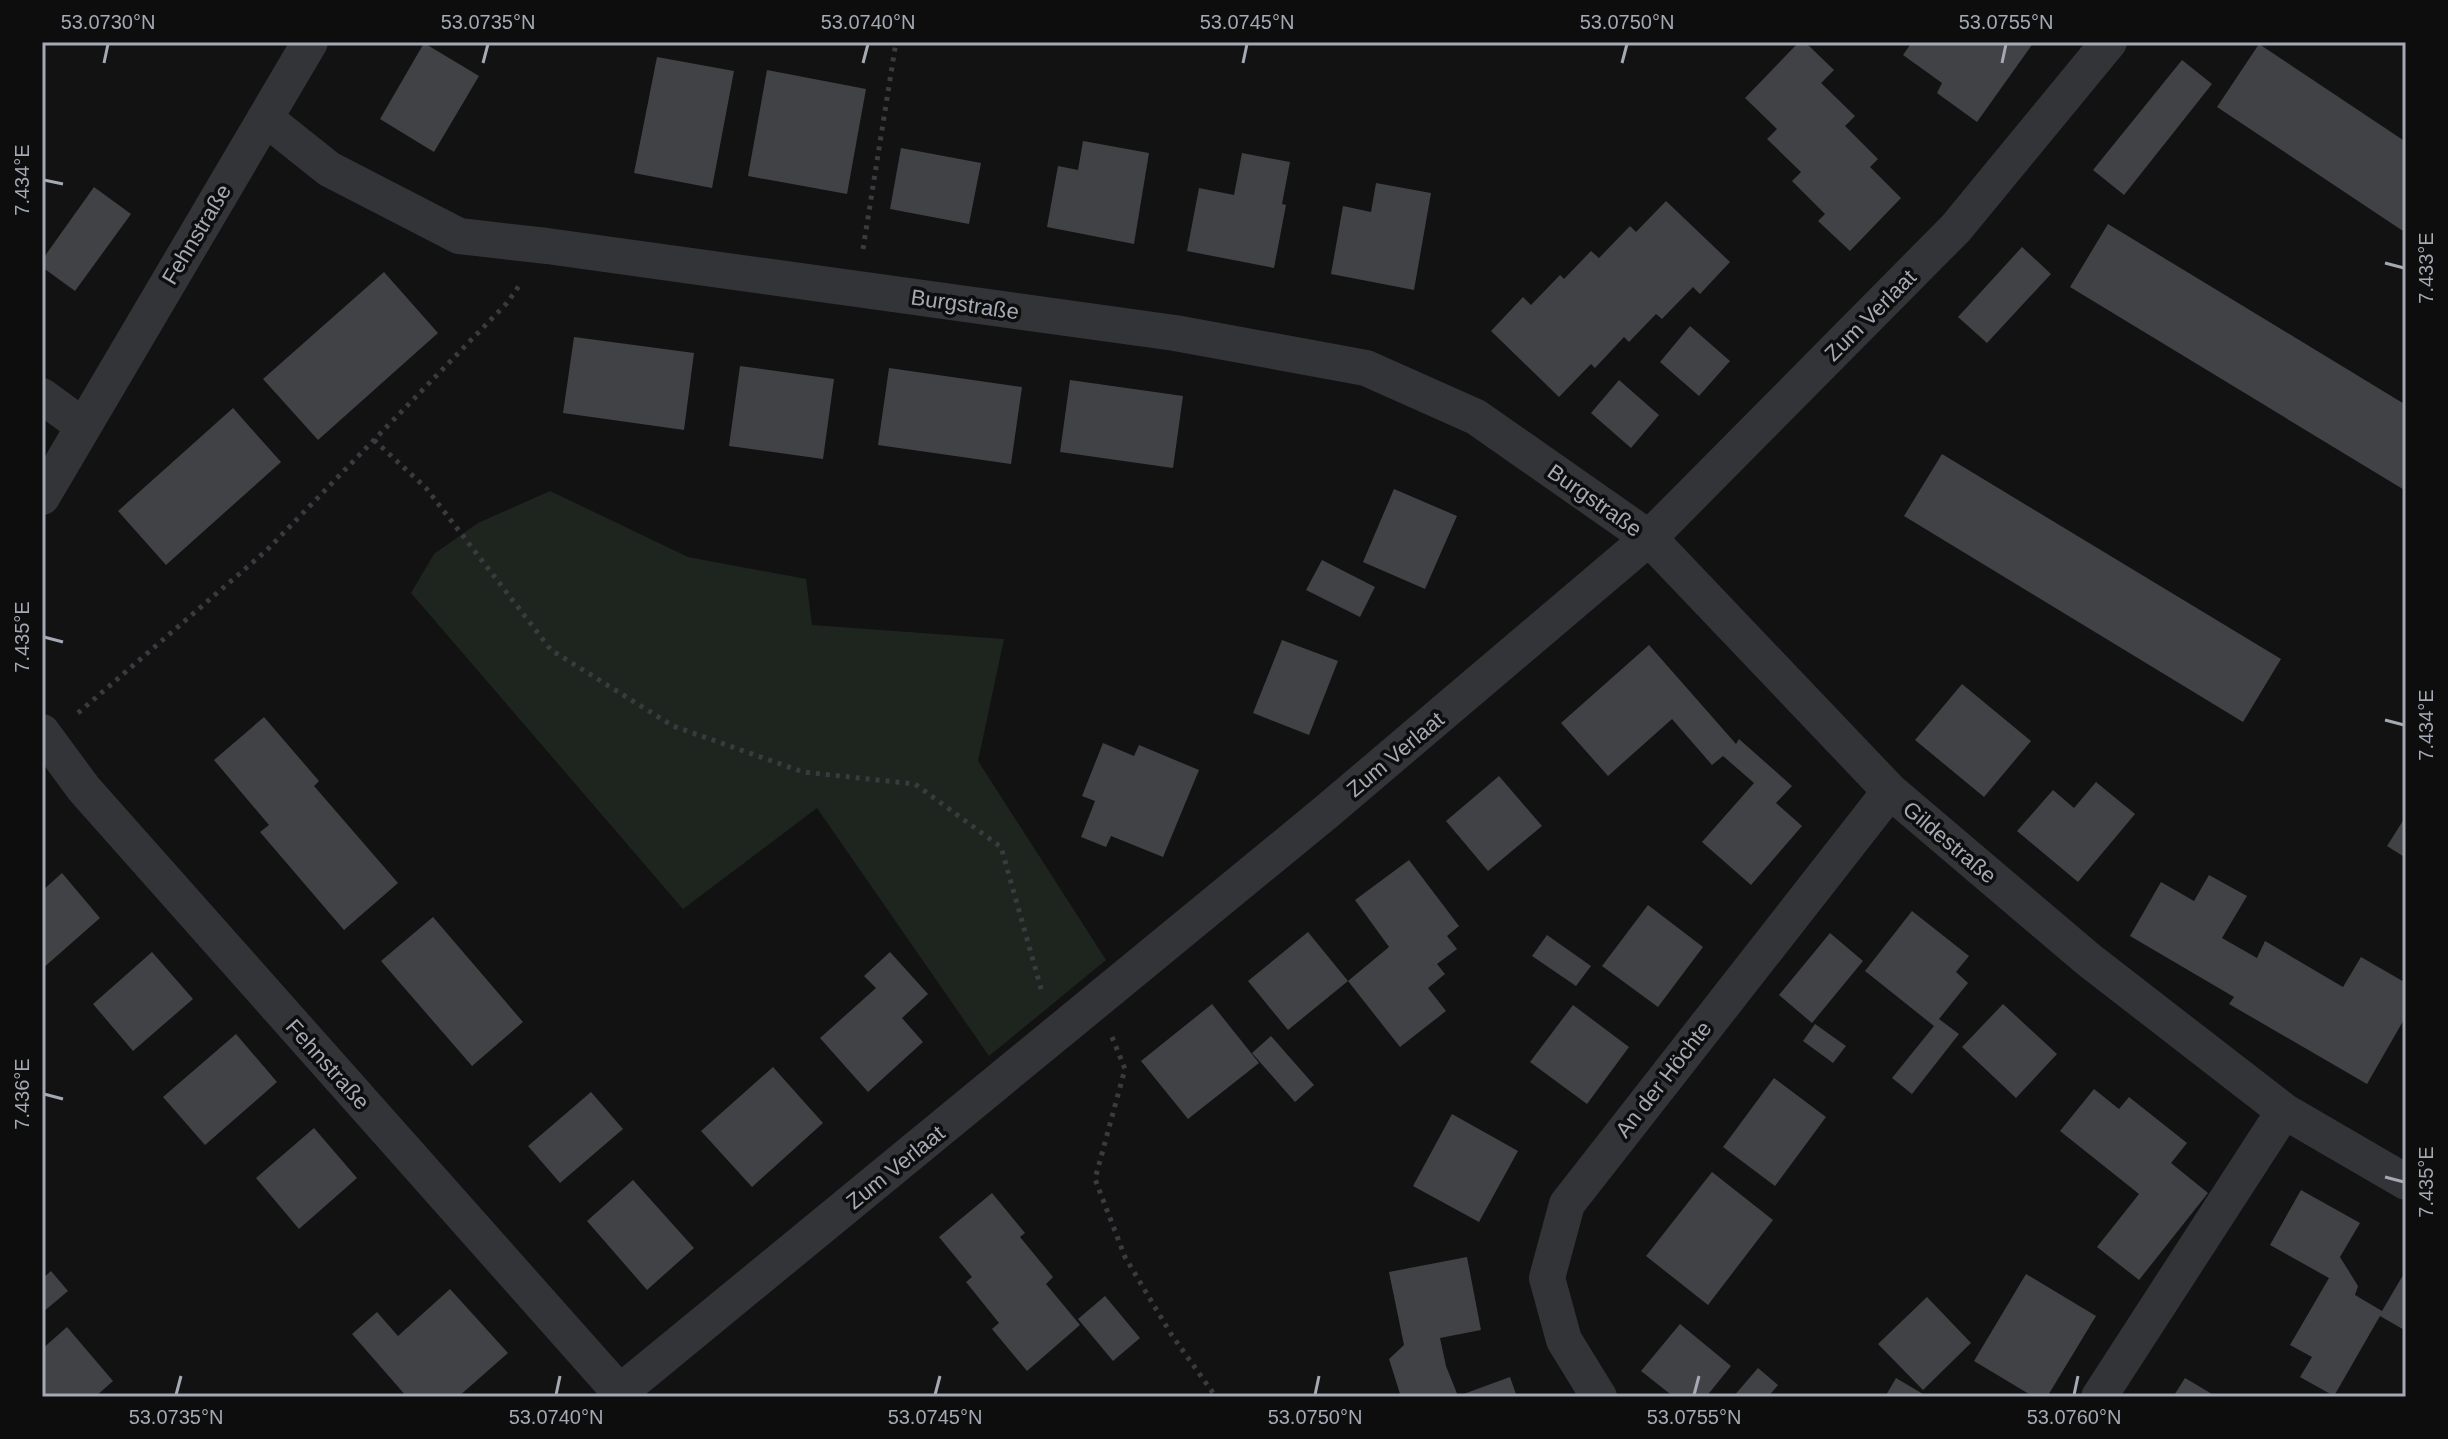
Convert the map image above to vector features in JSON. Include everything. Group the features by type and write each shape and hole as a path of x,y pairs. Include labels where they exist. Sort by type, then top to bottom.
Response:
{"street":[{"name":"Fehnstraße","path":"42,497 310,42"},
{"name":"Zum Verlaat","path":"620,1395 1325,813 1649,538 1956,228 2109,42"},
{"name":"Burgstraße","path":"265,118 329,169 459,236 1175,333 1366,368 1476,417 1649,538"},
{"path":"42,396 83,426"},
{"name":"Gildestraße","path":"1649,538 1890,791 2089,960 2284,1111 2406,1182"},
{"name":"Fehnstraße","path":"45,736 84,789 620,1395"},
{"name":"An der Höchte","path":"1599,1397 1564,1340 1547,1278 1567,1204 1890,791"},
{"path":"2099,1397 2284,1111"}],"path":[{"path":"856,289 896,42"},
{"path":"45,736 267,550 507,303 547,246"},
{"path":"374,440 426,488 551,650 673,726 803,772 915,784 1001,847 1055,1035"},
{"path":"1097,1000 1125,1069 1095,1179 1125,1257 1171,1334 1216,1397"}],"shaded area":[{"path":"550,491 688,557 806,579 812,625 1004,639 978,761 1106,960 989,1056 817,808 683,909 411,593 434,554 478,523"}],"building":[{"path":"1799,42 1805,42 1834,70 1821,83 1855,116 1845,126 1878,159 1870,167 1901,198 1850,251 1818,221 1825,214 1792,181 1801,172 1767,139 1777,129 1745,98"},
{"path":"1905,42 2034,42 1977,122 1937,93 1942,83 1903,55 1910,45"},
{"path":"424,43 479,76 434,152 380,119"},
{"path":"2259,44 2406,142 2406,233 2217,107"},
{"path":"657,57 734,71 712,188 634,173"},
{"path":"2182,60 2212,84 2124,195 2093,170"},
{"path":"767,70 866,89 847,194 748,176"},
{"path":"1083,141 1149,153 1134,244 1047,227 1058,166 1078,170"},
{"path":"901,148 981,163 969,224 890,209"},
{"path":"1242,153 1290,162 1282,204 1286,205 1274,268 1187,251 1199,188 1234,195"},
{"path":"1376,183 1431,193 1414,290 1331,274 1343,206 1371,212"},
{"path":"94,187 131,214 75,291 42,267 42,260"},
{"path":"1666,201 1730,262 1700,294 1693,287 1662,319 1656,314 1629,342 1624,337 1595,368 1591,364 1559,397 1491,331 1523,297 1531,305 1560,275 1564,279 1591,251 1599,258 1630,226 1636,232"},
{"path":"2108,224 2406,405 2406,491 2070,287"},
{"path":"2022,247 2051,274 1987,343 1958,317"},
{"path":"384,272 438,333 318,440 263,379"},
{"path":"1690,326 1730,361 1699,396 1660,362"},
{"path":"574,337 694,353 684,430 563,413"},
{"path":"740,366 834,379 823,459 729,446"},
{"path":"889,368 1022,387 1011,464 878,445"},
{"path":"1070,380 1183,396 1173,468 1060,452"},
{"path":"1619,380 1659,415 1631,448 1591,413"},
{"path":"233,408 281,462 166,565 118,511"},
{"path":"1942,454 2281,659 2243,722 1904,516"},
{"path":"1394,489 1457,516 1425,589 1363,562"},
{"path":"1322,560 1375,587 1360,617 1306,590"},
{"path":"1282,640 1338,661 1309,735 1253,713"},
{"path":"1649,645 1736,744 1739,739 1792,786 1776,803 1802,826 1751,885 1702,842 1754,783 1723,756 1712,765 1672,719 1608,776 1561,723"},
{"path":"1962,684 2031,741 1984,797 1915,740"},
{"path":"264,717 319,781 314,786 398,883 344,930 260,832 269,825 214,760"},
{"path":"1103,743 1134,756 1139,745 1199,770 1163,857 1111,836 1106,847 1081,837 1095,801 1082,796"},
{"path":"1499,776 1542,826 1488,871 1446,821"},
{"path":"2096,782 2135,814 2078,882 2017,831 2053,790 2074,808"},
{"path":"2406,816 2406,858 2387,846"},
{"path":"1409,860 1459,926 1447,936 1457,949 1437,964 1445,974 1428,988 1446,1011 1400,1047 1348,981 1389,947 1355,900"},
{"path":"62,873 100,918 42,969 42,891"},
{"path":"2209,875 2247,896 2222,938 2257,958 2265,941 2343,987 2361,957 2406,983 2406,1016 2367,1084 2229,1004 2234,997 2130,936 2161,882 2194,901"},
{"path":"1648,905 1703,947 1658,1007 1602,966"},
{"path":"1912,911 1969,956 1956,972 1968,983 1939,1019 1959,1034 1912,1094 1892,1078 1934,1026 1865,971"},
{"path":"433,917 523,1022 472,1066 381,961"},
{"path":"1308,932 1348,981 1288,1030 1248,981"},
{"path":"1830,933 1863,961 1812,1023 1779,995"},
{"path":"1547,935 1591,966 1576,986 1532,956"},
{"path":"152,952 193,999 133,1051 93,1004"},
{"path":"890,952 928,994 902,1018 923,1042 868,1092 820,1038 876,988 864,976"},
{"path":"1212,1004 1259,1063 1188,1119 1141,1061"},
{"path":"2003,1004 2057,1054 2016,1098 1962,1047"},
{"path":"1573,1005 1629,1047 1587,1104 1530,1062"},
{"path":"1815,1024 1846,1046 1833,1063 1803,1041"},
{"path":"236,1034 277,1082 205,1145 163,1097"},
{"path":"1271,1036 1314,1085 1295,1102 1252,1053"},
{"path":"773,1067 823,1123 752,1187 701,1131"},
{"path":"1774,1078 1826,1117 1775,1186 1723,1147"},
{"path":"2094,1089 2119,1109 2129,1097 2187,1143 2171,1163 2208,1193 2139,1280 2097,1247 2139,1194 2060,1131"},
{"path":"591,1092 623,1129 560,1183 528,1146"},
{"path":"1452,1114 1518,1151 1479,1222 1413,1186"},
{"path":"314,1128 357,1178 299,1229 256,1178"},
{"path":"1712,1172 1773,1220 1708,1305 1646,1256"},
{"path":"633,1180 694,1248 647,1290 587,1221"},
{"path":"2301,1190 2360,1223 2340,1257 2358,1286 2355,1295 2382,1311 2406,1270 2406,1331 2380,1316 2334,1396 2300,1377 2312,1357 2290,1345 2329,1278 2270,1245"},
{"path":"992,1193 1025,1233 1020,1237 1053,1277 1046,1284 1080,1325 1027,1371 992,1329 999,1323 966,1282 972,1277 939,1237"},
{"path":"1467,1257 1481,1330 1440,1338 1446,1366 1458,1396 1510,1377 1517,1397 1401,1397 1389,1359 1404,1345 1389,1272"},
{"path":"51,1271 68,1291 42,1313 42,1279"},
{"path":"2026,1274 2096,1316 2047,1397 2034,1397 1974,1361"},
{"path":"450,1289 508,1353 458,1397 407,1397 352,1334 377,1312 398,1336"},
{"path":"1105,1296 1140,1338 1113,1361 1078,1319"},
{"path":"1927,1297 1971,1343 1923,1390 1878,1344"},
{"path":"1680,1324 1731,1366 1706,1397 1674,1397 1641,1371"},
{"path":"67,1327 113,1381 95,1397 42,1397 42,1349"},
{"path":"1758,1368 1778,1385 1768,1397 1733,1397"},
{"path":"1896,1378 1928,1397 1885,1397"},
{"path":"2185,1378 2217,1397 2173,1397"}]}
